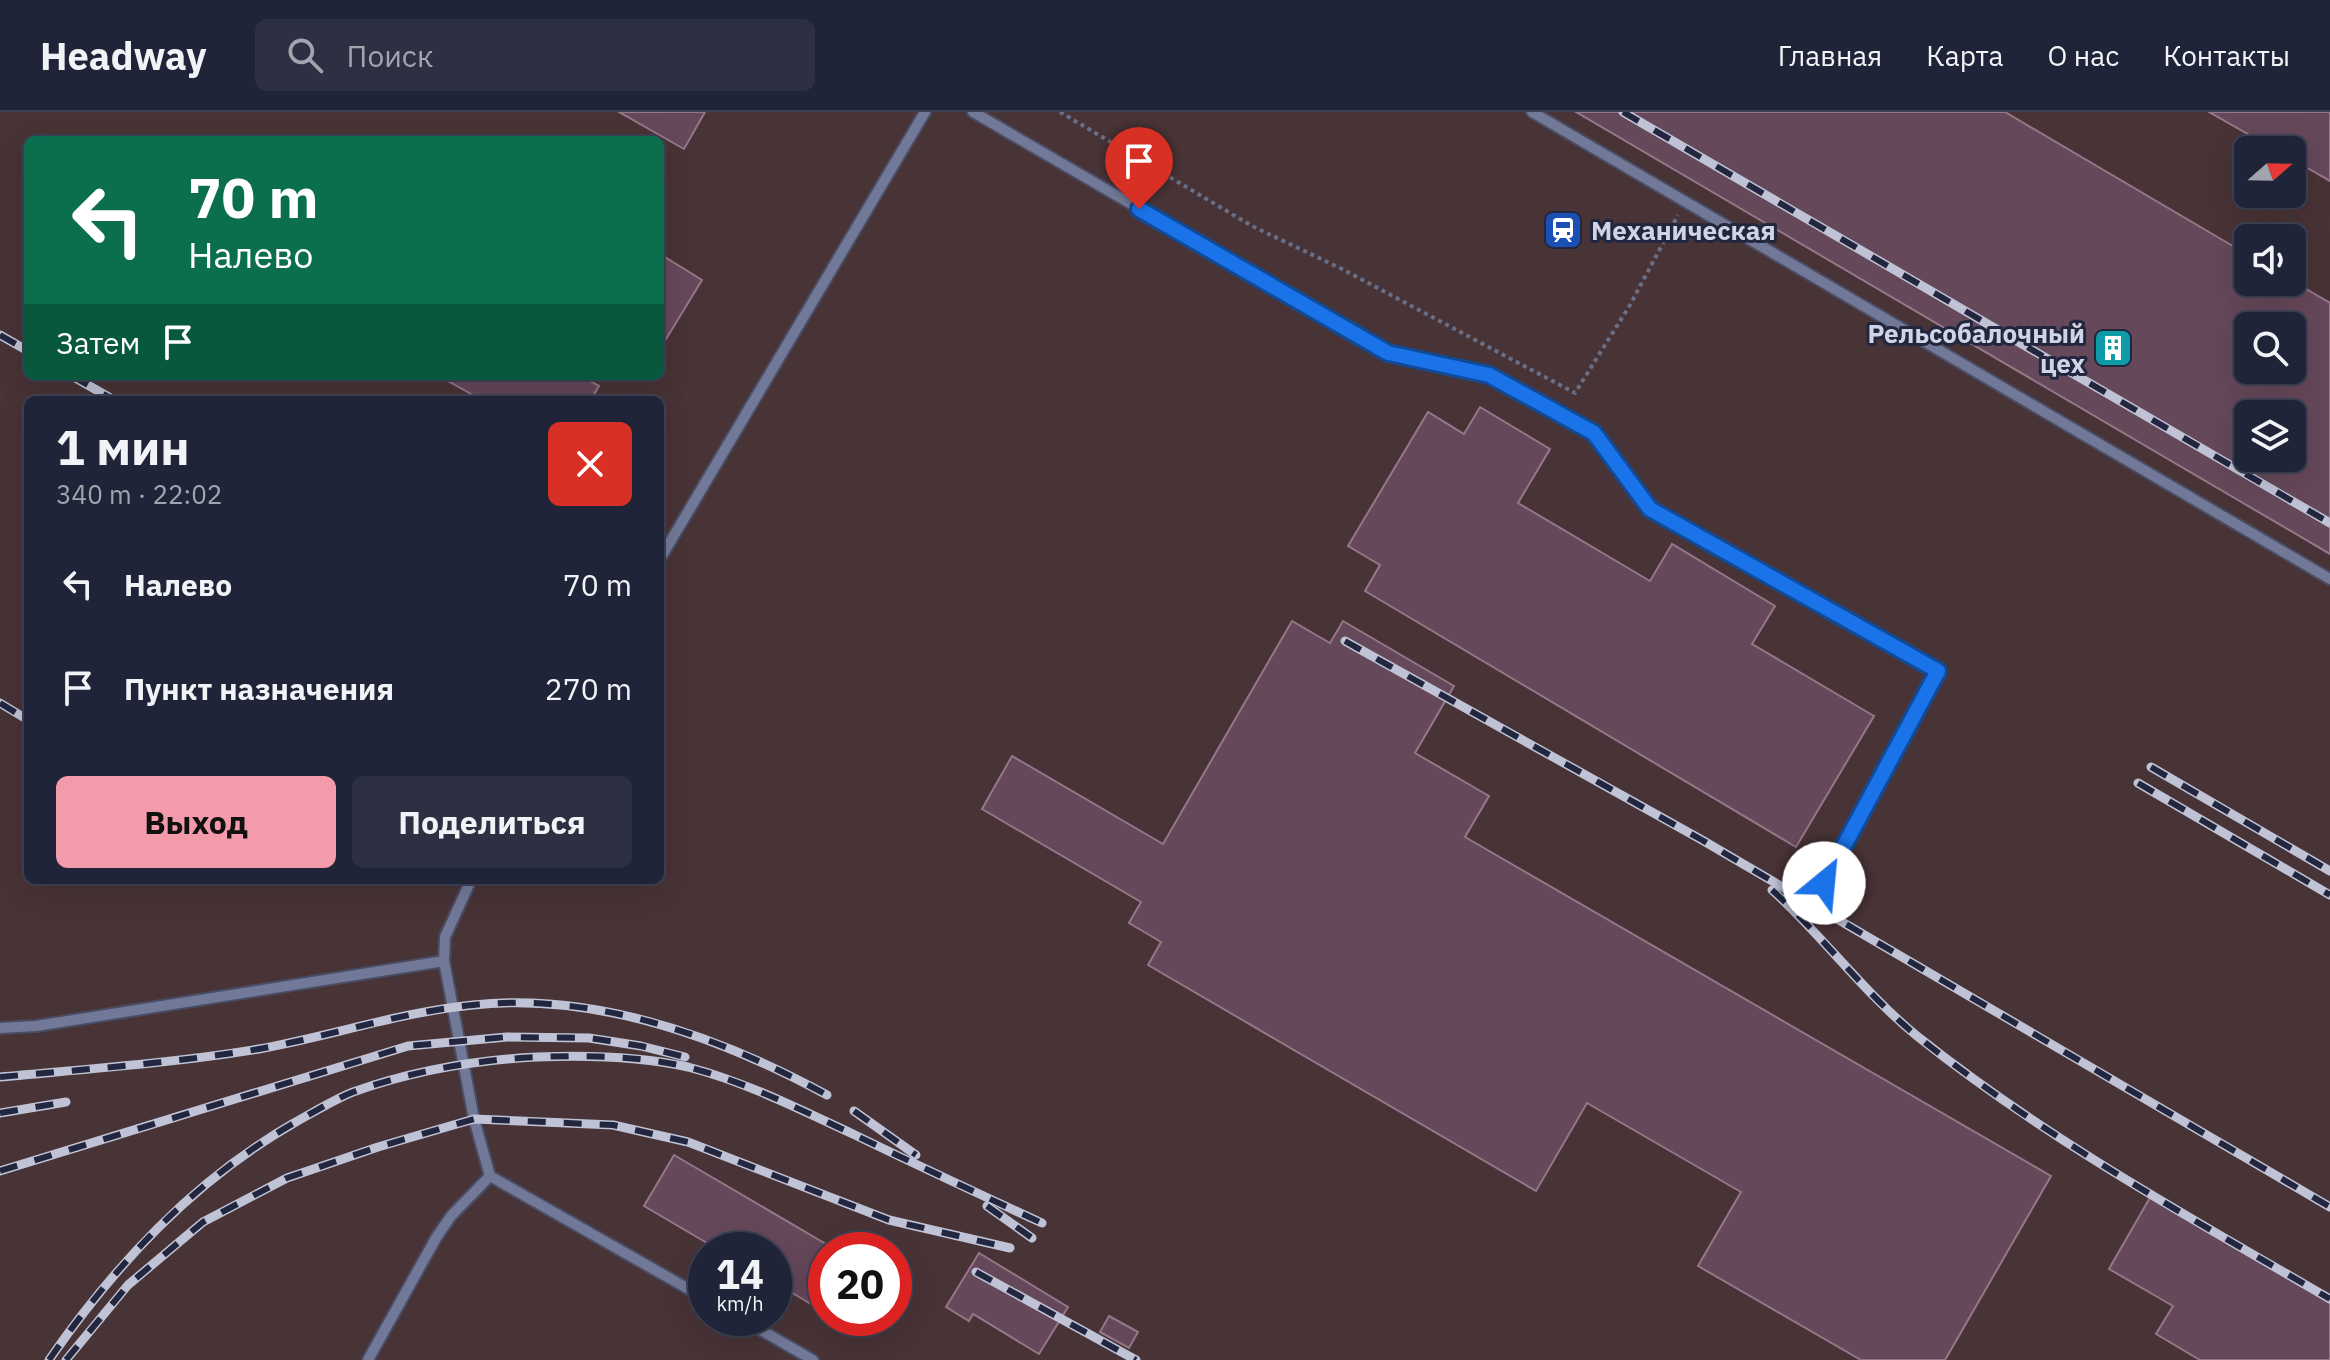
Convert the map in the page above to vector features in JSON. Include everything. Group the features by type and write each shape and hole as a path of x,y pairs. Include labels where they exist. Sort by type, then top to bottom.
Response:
{"lane":[{"path":"664,552 925,112"},
{"path":"973,112 1388,353 1489,375 1594,433 1650,509 1938,671 1824,883"},
{"path":"1532,112 2330,579"},
{"path":"469,884 445,937 444,961 474,1119 490,1176 688,1289"},
{"path":"0,1028 36,1026 444,961"},
{"path":"368,1360 436,1238 451,1216 490,1176"},
{"path":"771,1336 813,1360"}],"path":[{"path":"1060,112 1252,226 1373,285 1575,393 1630,305 1686,203"}],"shaded area":[{"path":"0,112 2330,112 2330,1360 0,1360"}],"building":[{"path":"619,112 705,112 684,149"},
{"name":"Рельсобалочный цех","path":"1576,112 2005,112 2234,247 2234,296 2306,296 2306,289 2330,303 2330,554"},
{"path":"2209,112 2330,112 2330,181 2306,167 2306,136 2251,136"},
{"path":"664,256 702,280 664,342"},
{"path":"446,380 588,380 599,386 593,396 475,396"},
{"path":"1480,407 1550,449 1518,503 1650,581 1672,544 1775,606 1752,644 1874,716 1796,847 1365,591 1380,565 1348,546 1428,412 1464,434"},
{"path":"1292,621 1330,643 1343,621 1454,686 1415,753 1489,796 1465,837 2051,1176 1945,1360 1861,1360 1698,1266 1741,1192 1587,1103 1536,1191 1148,965 1161,942 1129,923 1141,902 982,809 1012,756 1163,844"},
{"path":"674,1155 808,1233 808,1302 792,1293 792,1232 688,1232 644,1206"},
{"path":"2152,1194 2330,1296 2330,1360 2200,1360 2156,1334 2173,1306 2109,1269"},
{"path":"979,1253 1068,1307 1039,1354 973,1314 969,1321 946,1307"},
{"path":"1109,1316 1138,1332 1129,1348 1100,1332"}],"railway":[{"path":"1623,112 2330,523"},
{"path":"0,335 24,349"},
{"path":"79,380 107,396"},
{"path":"1345,641 1702,840 2330,1207"},
{"path":"0,703 24,718"},
{"path":"2151,767 2330,871"},
{"path":"2138,783 2330,895"},
{"path":"1772,890 1897,1019 1966,1073 2119,1175 2330,1299"},
{"path":"0,1077 227,1054 446,1008 519,1003 565,1005 656,1023 744,1055 827,1095"},
{"path":"0,1171 408,1046 507,1037 589,1038 685,1057"},
{"path":"49,1360 101,1291 158,1228 189,1198 257,1146 316,1110 353,1092 421,1072 467,1064 537,1057 594,1056 632,1058 688,1067 773,1097 1042,1223"},
{"path":"0,1113 66,1102"},
{"path":"854,1111 916,1155"},
{"path":"66,1360 128,1285 203,1222 287,1178 474,1119 613,1125 688,1142 889,1220 1010,1248"},
{"path":"987,1206 1032,1238"},
{"path":"976,1272 1136,1360"}],"place":[{"name":"Механическая","path":"1563,230"},
{"name":"Рельсобалочный цех","path":"2113,348"}],"route":[{"path":"1139,209 1388,353 1489,375 1594,433 1650,509 1938,671 1824,883"}]}
